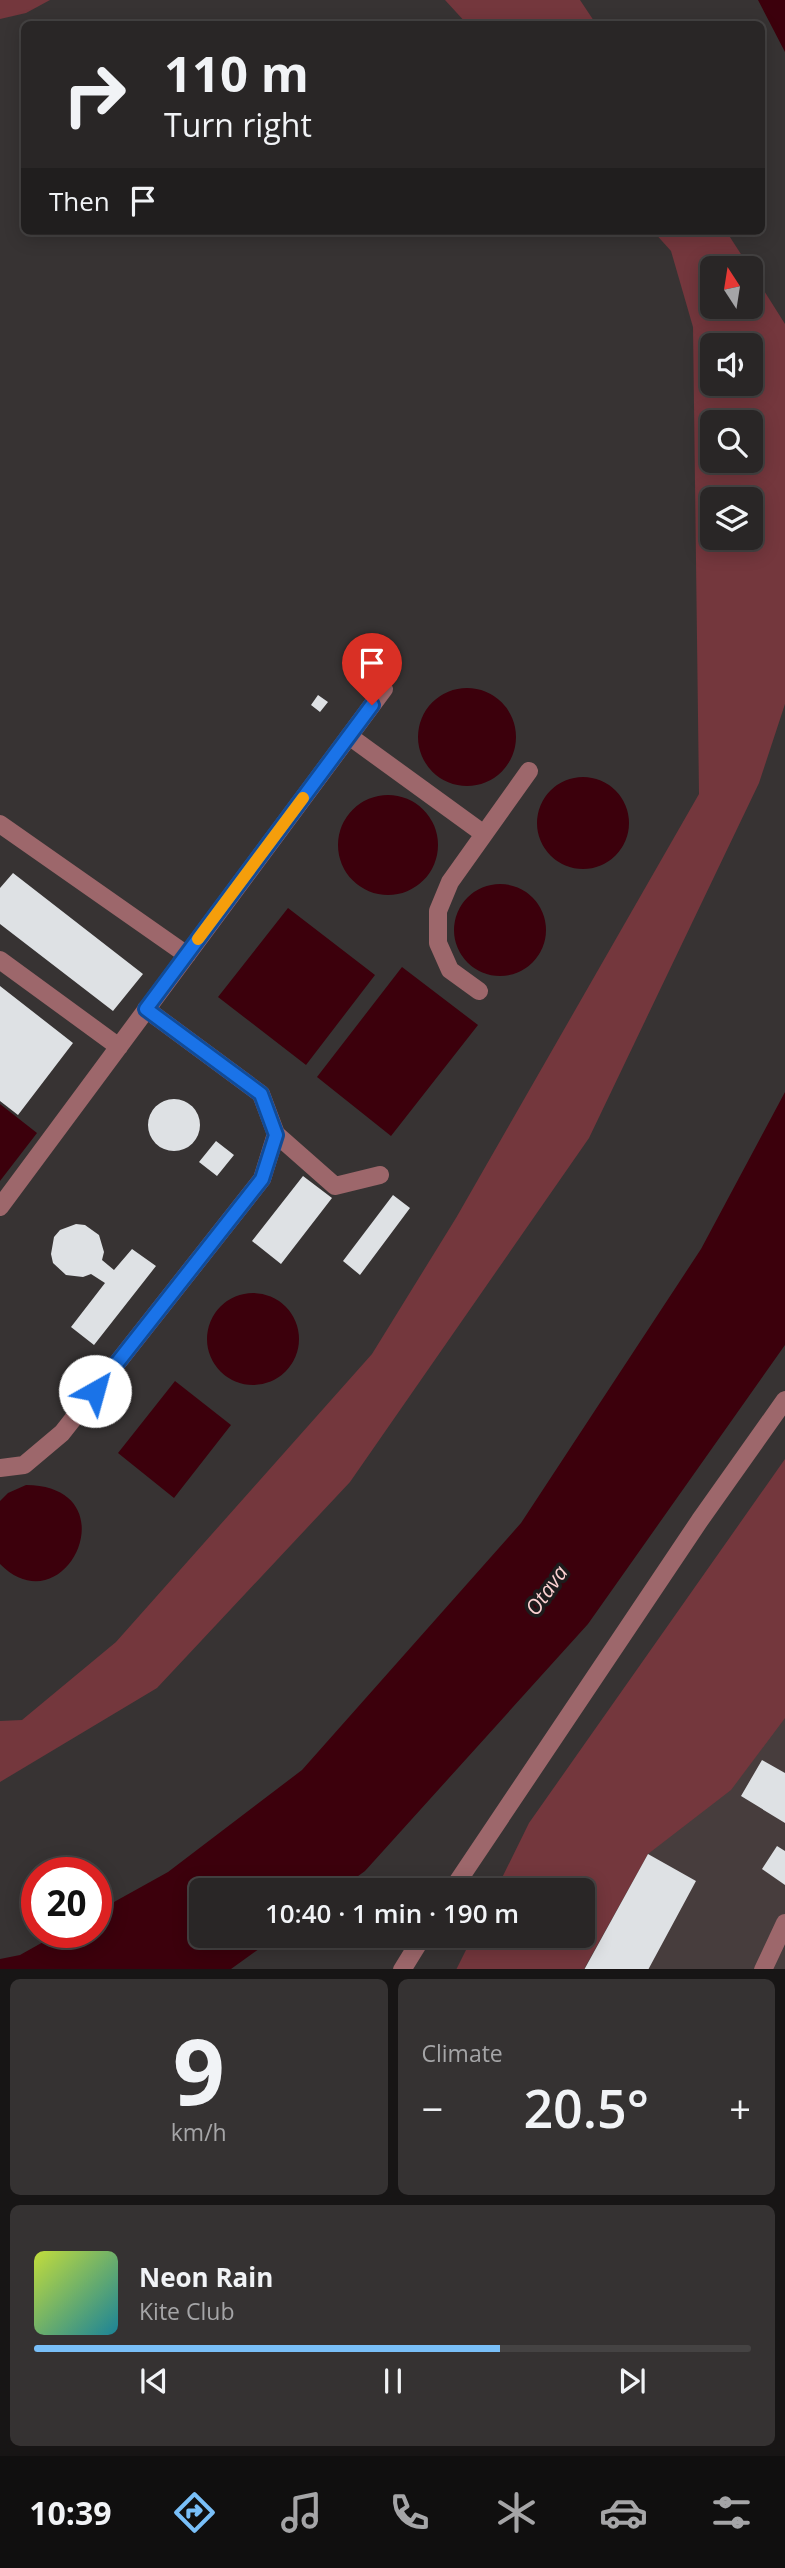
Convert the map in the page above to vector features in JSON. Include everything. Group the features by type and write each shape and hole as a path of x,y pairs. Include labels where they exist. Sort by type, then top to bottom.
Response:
{"lane":[{"path":"0,1207 384,689"},
{"path":"349,736 484,834"},
{"path":"479,991 450,970 438,943 438,911 450,882 529,771"},
{"path":"0,824 187,955"},
{"path":"0,960 119,1047"},
{"path":"146,1009 261,1094 276,1135 335,1186 380,1175"},
{"path":"0,1468 24,1465 62,1433 262,1179 276,1135"},
{"path":"460,1878 700,1520 785,1400"},
{"path":"763,1969 785,1923"},
{"path":"402,1969 415,1948"}],"shaded area":[{"path":"0,0 50,0 26,13 0,19"},
{"path":"445,0 580,0 594,21 464,21"},
{"path":"657,235 729,235 742,256 700,256 700,319 763,319 763,289 785,324 785,704 759,783 589,1138 350,1482 157,1688 0,1782 0,1721 22,1720 116,1642 372,1354 456,1218 699,794 693,327 671,251"},
{"path":"785,1459 785,1718 731,1790 648,1854 584,1969 456,1969 467,1948 595,1948 595,1878 502,1878 529,1823"},
{"path":"785,1707 785,1969 535,1969 566,1948 595,1948 595,1879"}],"water":[{"path":"758,0 785,0 785,52"},
{"path":"467,688 486,692 502,702 512,718 516,737 512,756 502,772 486,782 467,786 448,782 432,772 422,756 418,737 422,718 432,702 448,692"},
{"path":"583,777 600,781 615,791 625,806 629,823 625,840 615,855 600,865 583,869 566,865 551,855 541,840 537,823 541,806 551,791 566,781"},
{"path":"388,795 407,799 423,810 434,826 438,845 434,864 423,880 407,891 388,895 369,891 353,880 342,864 338,845 342,826 353,810 369,799"},
{"path":"500,884 518,887 533,897 543,912 546,930 543,948 533,963 518,973 500,976 482,973 467,963 457,948 454,930 457,912 467,897 482,887"},
{"path":"288,908 375,975 306,1065 218,997"},
{"path":"402,967 478,1025 391,1136 317,1077"},
{"name":"Otava","path":"785,1092 785,1345 588,1624 365,1871 355,1878 189,1878 189,1948 260,1948 231,1969 0,1969 0,1959 20,1955 32,1948 112,1948 112,1903 168,1872 302,1770 521,1523 701,1249"},
{"path":"0,1104 37,1133 0,1181"},
{"path":"253,1293 271,1296 286,1306 296,1321 299,1339 296,1357 286,1372 271,1382 253,1385 235,1382 220,1372 210,1357 207,1339 210,1321 220,1306 235,1296"},
{"path":"175,1381 231,1425 174,1498 118,1453"},
{"path":"26,1485 58,1491 76,1507 82,1528 78,1550 65,1568 47,1580 24,1580 0,1564 0,1501 8,1493"}],"building":[{"path":"318,695 328,702 320,712 311,705"},
{"path":"13,873 143,974 113,1011 0,924 0,888"},
{"path":"0,986 73,1043 18,1115 0,1101"},
{"path":"174,1099 184,1101 192,1107 198,1115 198,1135 192,1143 184,1149 174,1151 164,1149 156,1143 150,1135 148,1125 150,1115 156,1107 164,1101"},
{"path":"216,1141 234,1155 217,1176 199,1162"},
{"path":"303,1176 332,1198 281,1264 252,1241"},
{"path":"393,1195 410,1208 360,1275 343,1261"},
{"path":"76,1224 85,1225 99,1235 104,1252 102,1260 114,1270 132,1249 156,1266 94,1345 71,1327 105,1283 91,1274 83,1277 66,1275 53,1263 51,1254 54,1237 60,1230"},
{"path":"762,1760 785,1773 785,1823 741,1796"},
{"path":"777,1846 785,1851 785,1885 762,1869"},
{"path":"648,1854 696,1881 649,1969 585,1969"}],"slow traffic":[{"path":"198,939 303,798"}],"route":[{"path":"95,1391 262,1179 276,1135 261,1094 146,1009 372,705"}]}
